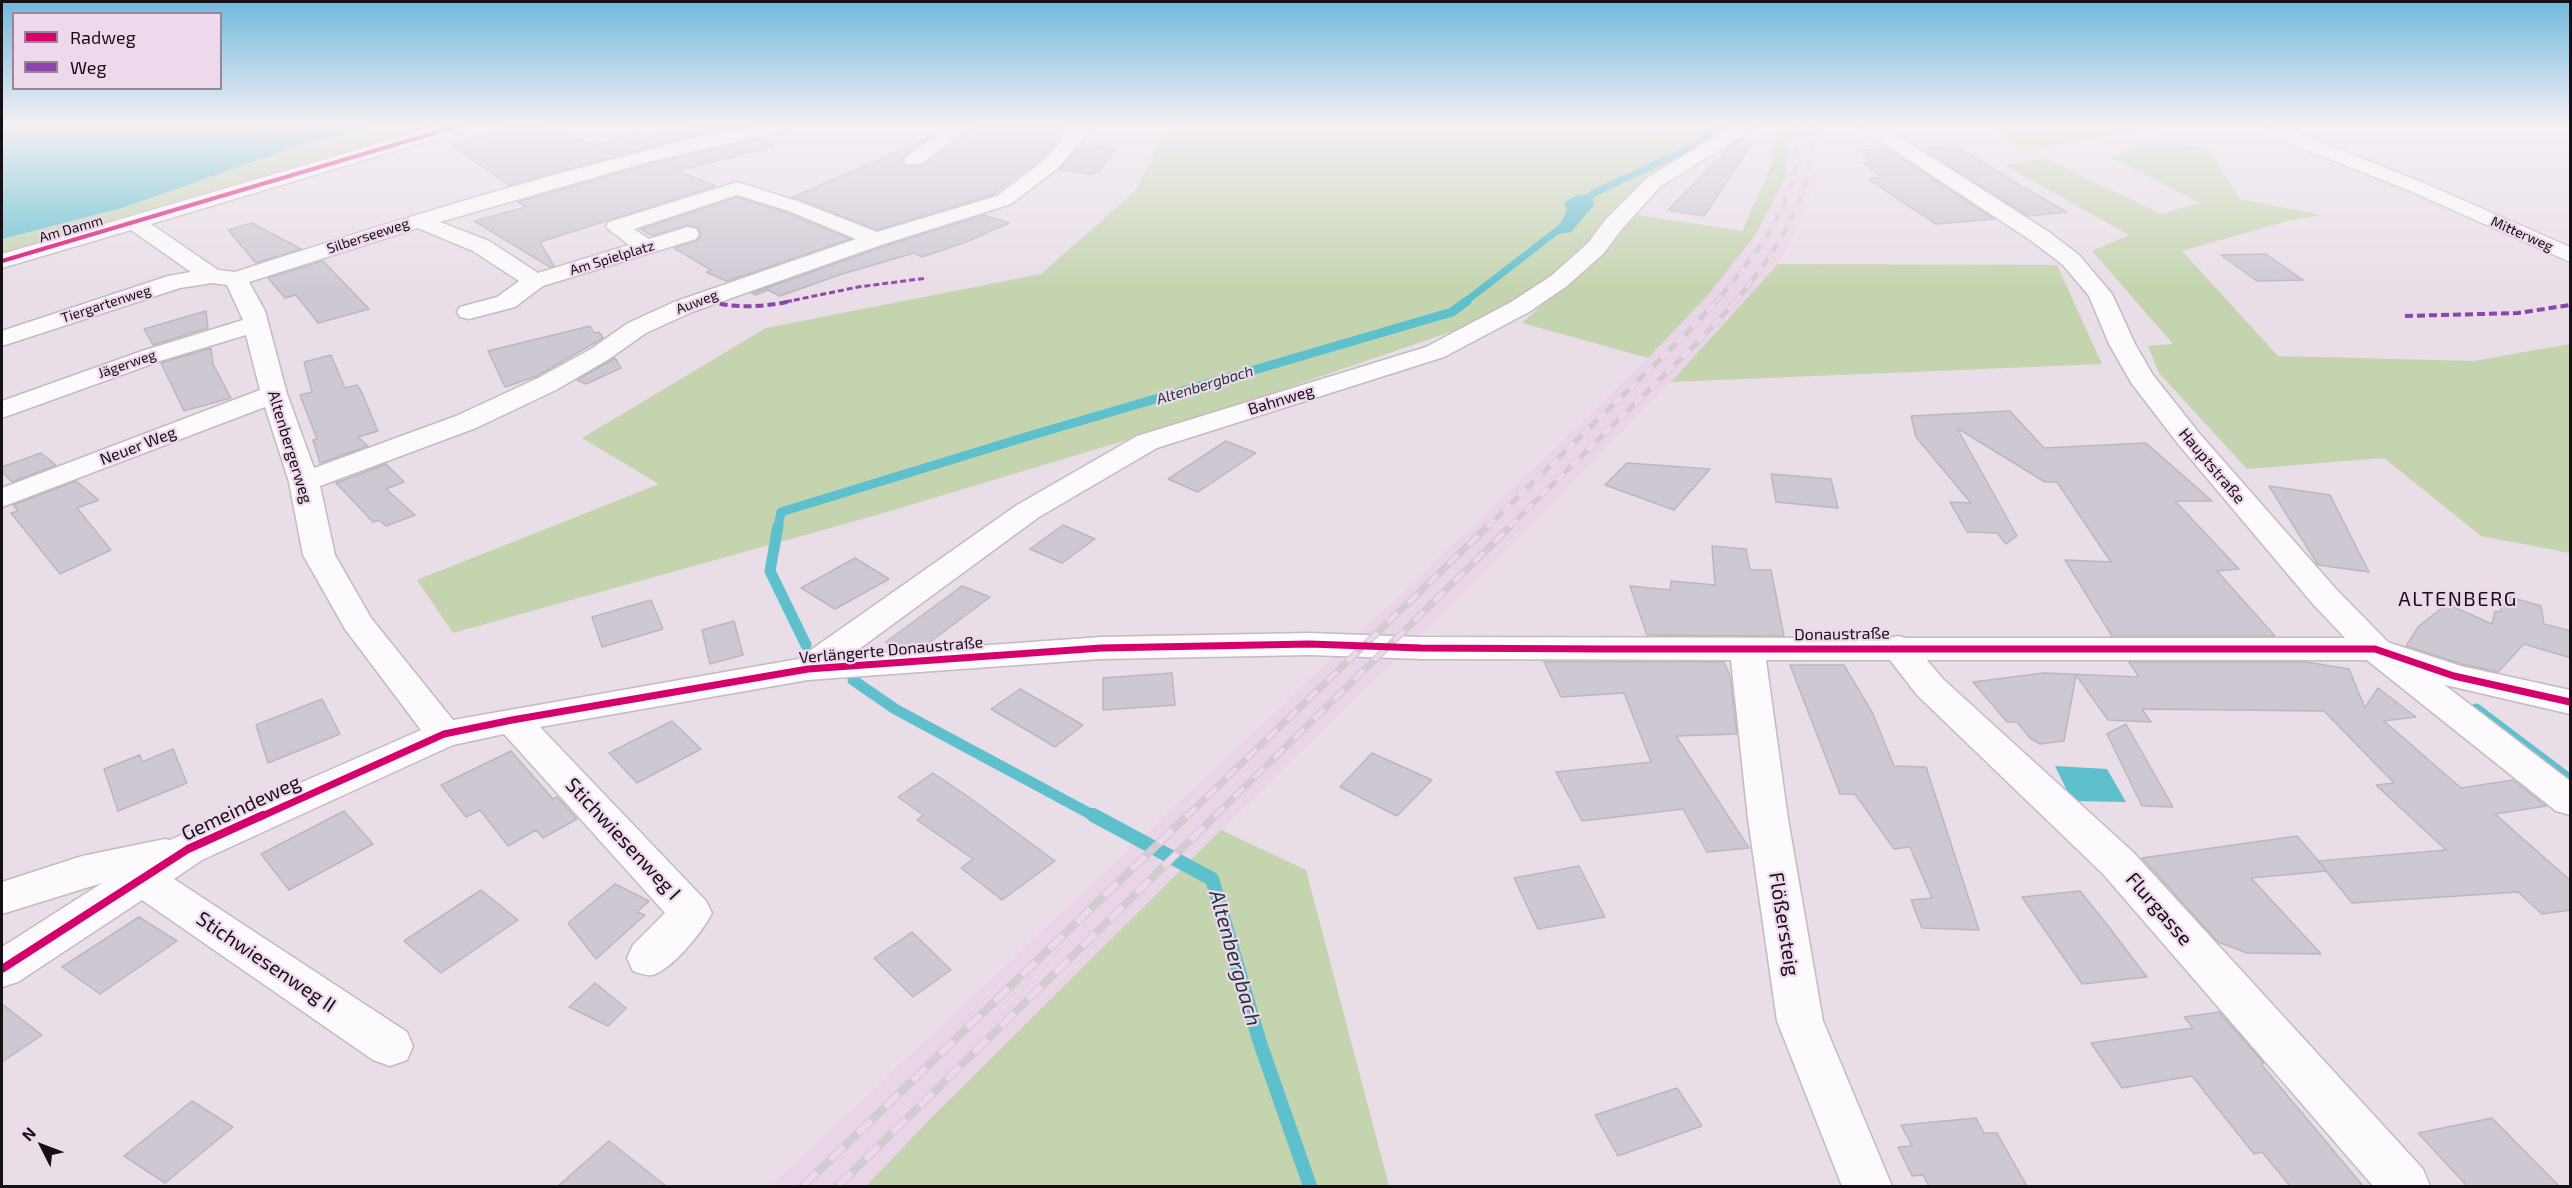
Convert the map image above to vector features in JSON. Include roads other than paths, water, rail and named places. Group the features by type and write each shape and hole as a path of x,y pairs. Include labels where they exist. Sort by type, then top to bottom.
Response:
{"street":[{"name":"Am Damm","path":"2,261 273,181"},
{"name":"Silberseeweg","path":"224,277 554,181"},
{"name":"Auweg","path":"304,482 476,417 547,384 600,354 637,328 683,307 876,239 1004,200 1030,181"},
{"name":"Bahnweg","path":"808,669 1028,512 1147,442 1435,352 1520,307 1559,281 1596,248 1614,224 1655,181"},
{"name":"Hauptstraße","path":"1955,181 2041,237 2071,260 2100,294 2122,344 2148,386 2189,439 2324,596 2376,649 2571,801"},
{"name":"Mitterweg","path":"2402,181 2571,255"},
{"path":"647,247 617,227 737,188 793,206 876,239"},
{"path":"417,220 481,246 535,281"},
{"name":"Altenbergerweg","path":"135,223 224,277 253,311 274,394 304,482 319,555 357,622 444,734"},
{"name":"Am Spielplatz","path":"469,312 506,302 535,281 688,234"},
{"name":"Tiergartenweg","path":"2,339 176,281 224,277"},
{"name":"Jägerweg","path":"2,410 151,356 255,324"},
{"name":"Neuer Weg","path":"2,498 274,394"},
{"name":"Verlängerte Donaustraße","path":"444,734 512,720 808,669 1101,648 1310,644"},
{"name":"Donaustraße","path":"1310,644 1421,648 2376,649"},
{"name":"Flurgasse","path":"1898,647 1930,687 2118,863 2405,1186"},
{"name":"Flößersteig","path":"1748,649 1768,819 1800,1021 1867,1186"},
{"path":"2376,649 2454,676 2571,702"},
{"name":"Stichwiesenweg I","path":"512,720 691,913 649,958"},
{"name":"Gemeindeweg","path":"2,969 188,849 444,734"},
{"path":"2,898 82,872 188,849"},
{"name":"Stichwiesenweg II","path":"141,878 390,1046"}],"water":[{"path":"2,181 197,181 122,208 2,239"},
{"path":"1592,194 1594,205 1571,232 1554,235 1567,211 1564,202 1578,195"},
{"path":"2055,766 2107,769 2126,802 2072,801"}],"waterway":[{"name":"Altenbergbach","path":"1584,203 1592,194 1619,181"},
{"name":"Altenbergbach","path":"1465,302 1563,226"},
{"name":"Altenbergbach","path":"778,527 781,512 1029,436 1452,312 1467,301"},
{"name":"Altenbergbach","path":"778,526 770,571 806,645"},
{"name":"Altenbergbach","path":"853,680 895,709 1096,817"},
{"name":"Altenbergbach","path":"2476,709 2570,780"},
{"name":"Altenbergbach","path":"1093,815 1212,879 1260,1043 1310,1186"}],"railway":[{"path":"1716,302 1766,238 1785,202 1792,181"},
{"path":"1735,302 1759,272 1780,240 1805,181"},
{"path":"1487,527 1680,340 1717,301"},
{"path":"1509,527 1696,344 1736,301"},
{"path":"1186,817 1488,526"},
{"path":"1214,817 1511,526"},
{"path":"803,1186 1188,815"},
{"path":"838,1186 1216,815"}],"district":[{"name":"ALTENBERG","path":"2458,599"}]}
